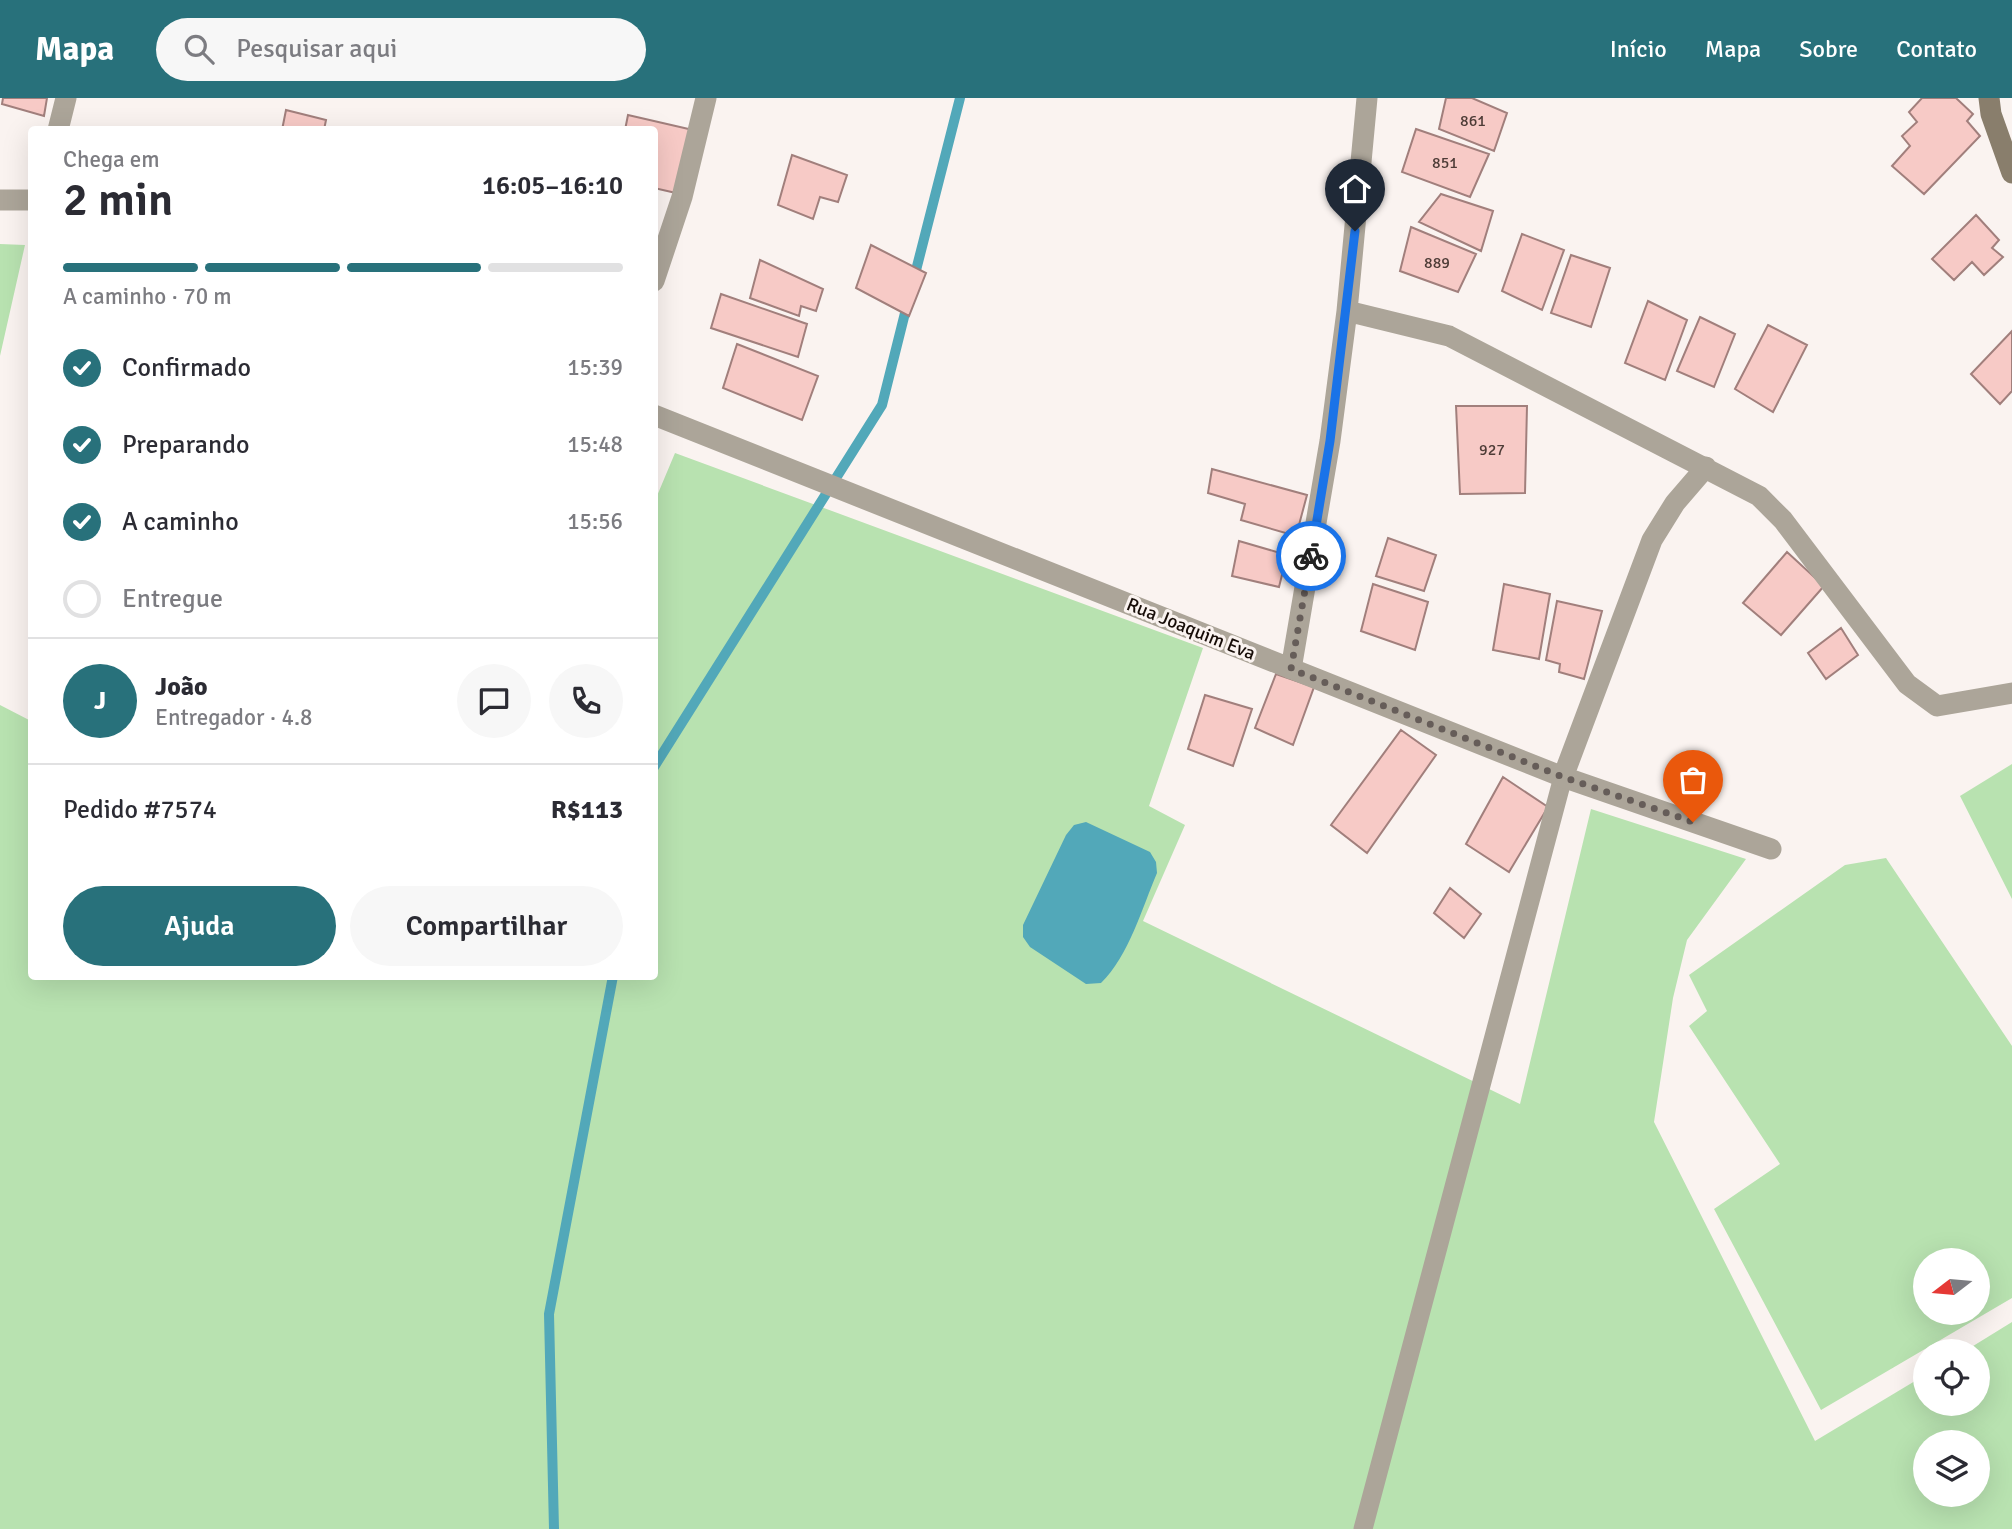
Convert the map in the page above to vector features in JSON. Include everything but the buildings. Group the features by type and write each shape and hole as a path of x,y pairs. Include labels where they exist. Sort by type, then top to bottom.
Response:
{"main road":[{"path":"1989,98 1991,114 2012,173"}],"street":[{"path":"59,126 66,98"},
{"path":"658,269 682,197 706,98"},
{"path":"1291,669 1330,441 1347,311 1367,98"},
{"path":"0,200 28,200"},
{"path":"1347,311 1449,335 1759,496 1783,520 1907,684 1937,706 2012,693"},
{"name":"Rua Joaquim Eva","path":"658,417 1563,777 1771,849"},
{"path":"1563,777 1652,540 1675,503 1706,467"}],"lane":[{"path":"1363,1529 1563,777"}],"green space":[{"path":"0,244 25,245 0,356"},
{"path":"675,453 1203,648 1149,806 1185,825 1143,921 1520,1104 1591,809 1746,859 1687,940 1673,998 1654,1122 1815,1441 1913,1382 1913,1416 1990,1416 1990,1339 1984,1339 2012,1322 2012,1529 0,1529 0,705 28,719 28,980 658,980 658,493"},
{"path":"2012,764 2012,899 1960,796"},
{"path":"1886,858 2012,1046 2012,1298 1990,1311 1990,1248 1913,1248 1913,1325 1966,1325 1942,1339 1913,1339 1913,1356 1821,1410 1714,1209 1780,1164 1689,1026 1707,1011 1689,975 1845,865"}],"water":[{"path":"1086,822 1150,852 1156,862 1157,873 1134,931 1111,972 1101,983 1086,984 1030,947 1023,937 1023,925 1066,835 1074,825"}],"waterway":[{"path":"913,282 960,98"},
{"path":"658,761 882,405 908,301"},
{"path":"554,1529 549,1314 612,980"}],"way so far":[{"path":"1311,556 1291,669 1563,777 1693,822"}],"route":[{"path":"1311,556 1330,441 1355,231"}]}
